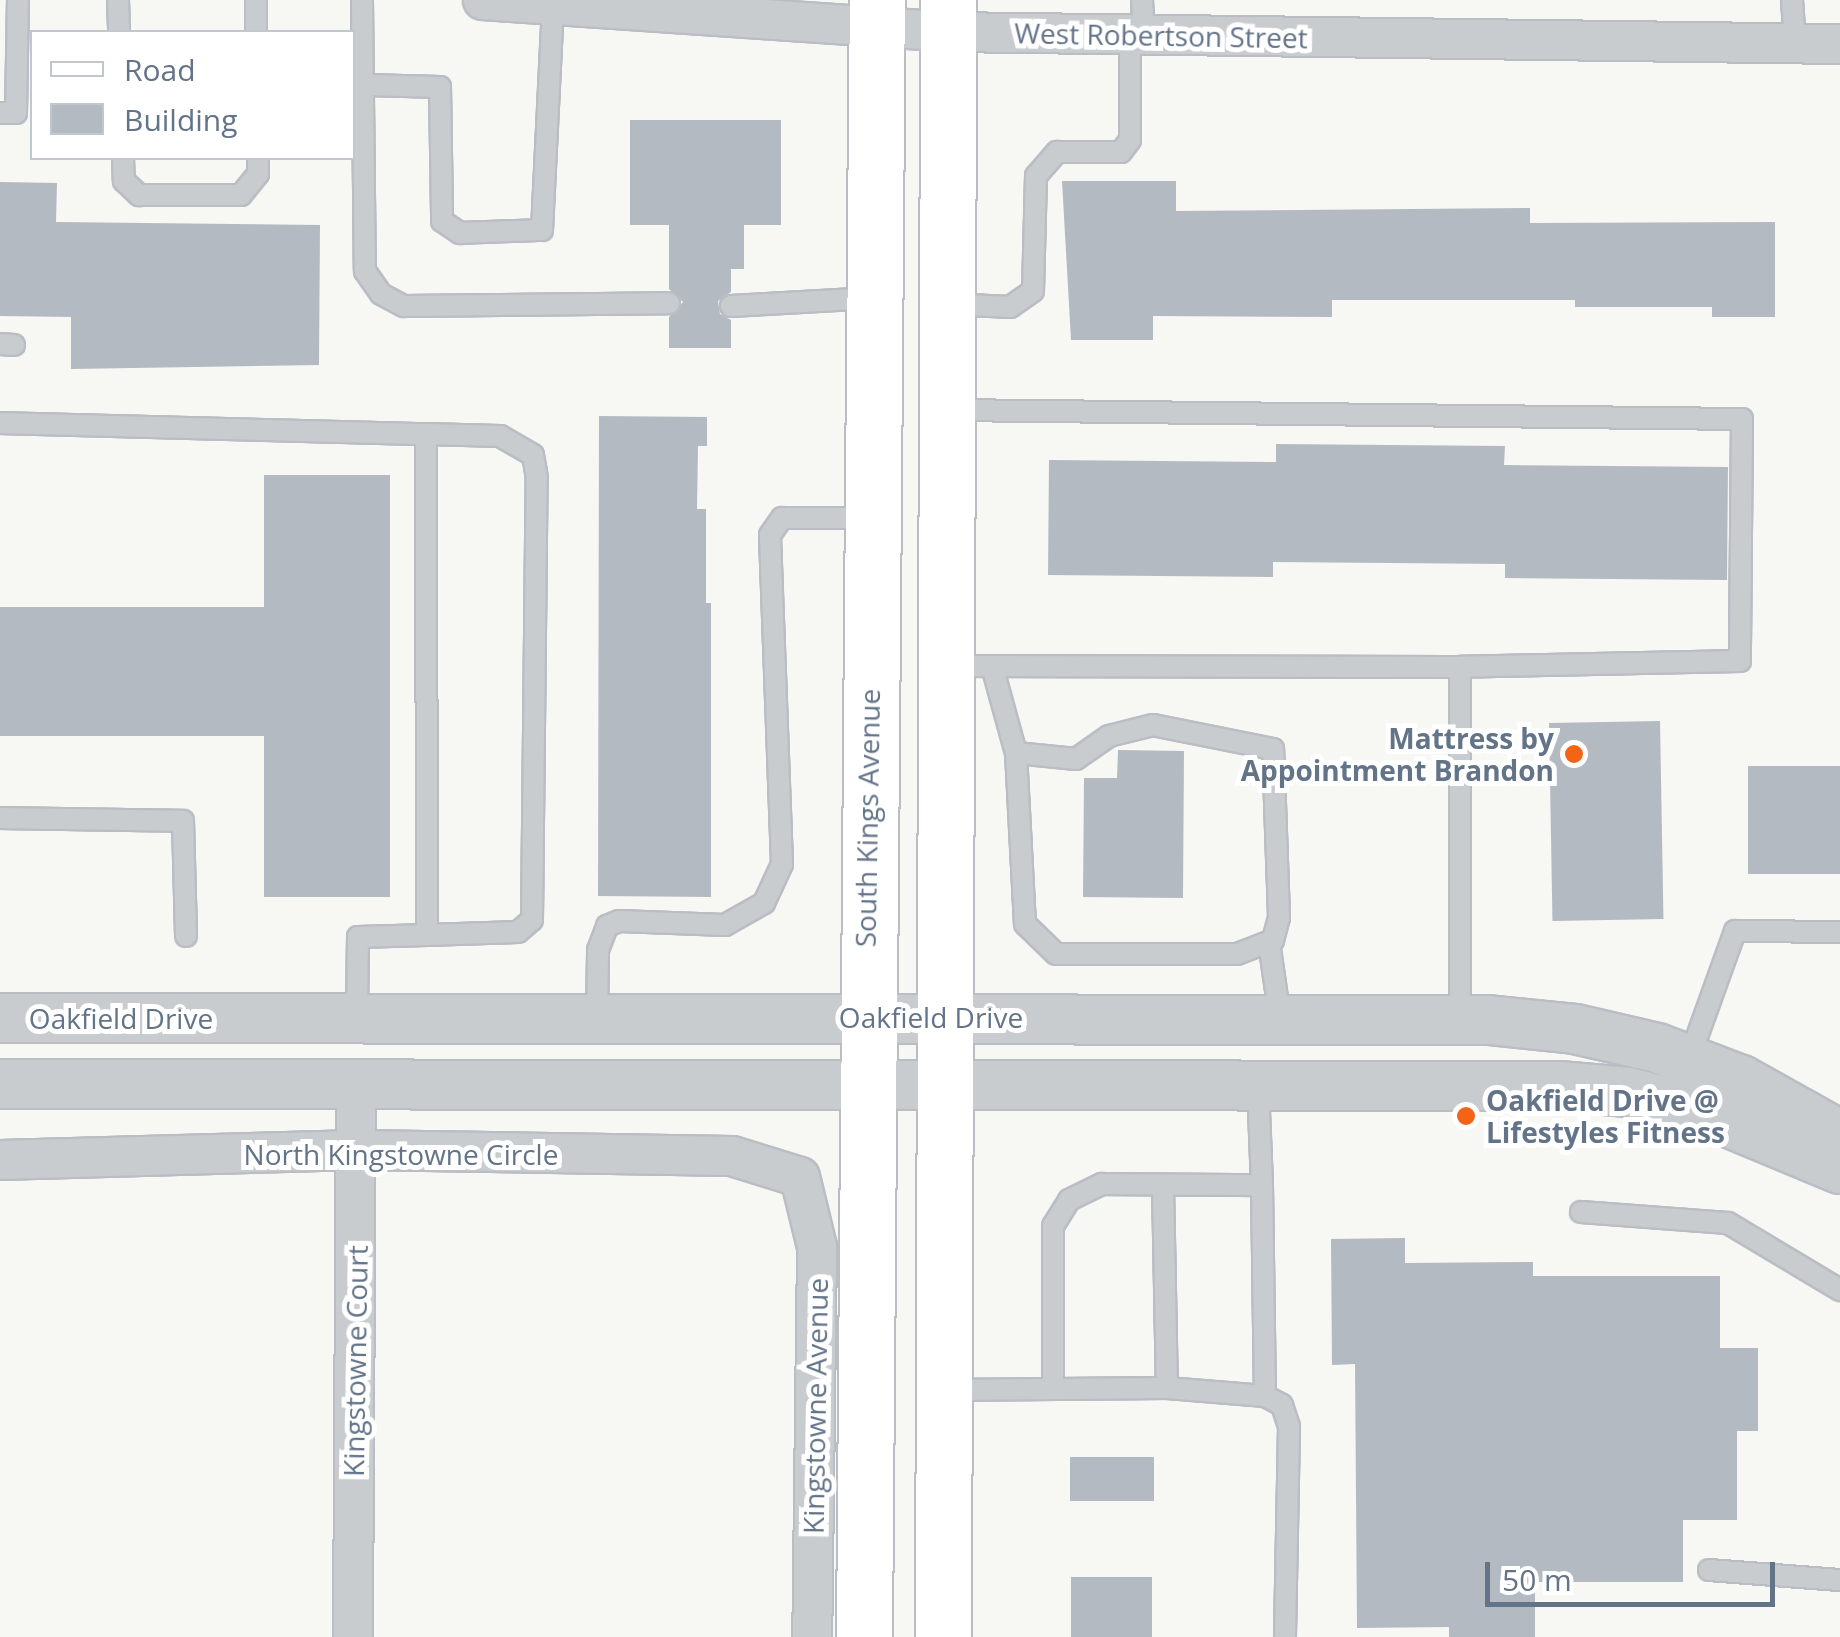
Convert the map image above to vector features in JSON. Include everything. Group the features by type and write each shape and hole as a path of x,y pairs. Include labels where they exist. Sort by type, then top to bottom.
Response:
{"main road":[{"name":"South Kings Avenue","path":"864,1637 864,1086 876,14"},
{"path":"943,1637 945,1017 969,666 947,410 948,16"},
{"path":"864,1363 894,1637"}],"street":[{"name":"West Robertson Street","path":"502,1 1840,44"},
{"name":"Oakfield Drive","path":"0,1018 1460,1020 1575,1029 1688,1059 1840,1134"},
{"path":"0,1084 1606,1089 1694,1108 1840,1168"},
{"name":"Kingstowne Court","path":"352,1637 356,1086"},
{"name":"North Kingstowne Circle","path":"0,1160 357,1150 732,1156 800,1176"},
{"name":"Kingstowne Avenue","path":"800,1176 817,1247 812,1637"}],"lane":[{"path":"0,113 16,114 18,0"},
{"path":"118,0 119,30"},
{"path":"256,0 256,30"},
{"path":"362,0 367,85 365,271 381,294 404,306 669,303"},
{"path":"1792,0 1795,44"},
{"path":"367,85 440,87 442,221 460,232 542,230 552,5"},
{"path":"947,304 1010,307 1033,291 1036,176 1056,152 1121,152 1130,140 1139,23"},
{"path":"123,160 124,181 139,195 242,195 258,174 258,160"},
{"path":"731,306 874,298"},
{"path":"947,410 1742,419 1740,661 1460,667 969,666 1016,752 1025,924 1056,954 1238,954 1269,942"},
{"path":"0,423 500,436 522,444 533,456 537,478 532,920 518,932 358,937 358,1017"},
{"path":"426,434 427,935"},
{"path":"598,1017 598,950 607,926 618,921 726,926 764,903 782,864 770,536 782,518 870,518"},
{"path":"1460,667 1460,1020"},
{"path":"1016,752 1076,759 1109,736 1153,725 1273,749 1279,916 1269,942 1280,1018"},
{"path":"0,818 184,821 186,936"},
{"path":"1688,1059 1734,930 1840,932"},
{"path":"1258,1086 1265,1396"},
{"path":"1052,1389 1053,1226 1069,1200 1102,1184 1262,1185"},
{"path":"1164,1185 1168,1388"},
{"path":"1581,1212 1728,1223 1840,1290"},
{"path":"944,1390 1168,1388 1265,1396 1282,1405 1288,1427 1285,1637"},
{"path":"1709,1570 1840,1580"}],"building":[{"path":"630,120 781,120 781,225 744,225 744,269 731,269 731,292 718,301 720,314 731,320 731,348 669,348 669,317 683,302 669,289 669,225 630,225"},
{"path":"1062,181 1176,181 1176,211 1530,208 1530,223 1775,222 1775,317 1712,317 1712,307 1575,307 1575,300 1332,300 1332,317 1153,316 1153,340 1071,340"},
{"path":"0,182 57,183 56,222 320,225 319,365 71,369 71,317 0,316"},
{"path":"599,416 707,417 707,446 698,446 697,509 706,509 706,603 711,603 711,897 598,896"},
{"path":"1276,444 1505,446 1504,465 1728,467 1727,580 1505,578 1505,564 1273,562 1273,577 1048,575 1049,460 1276,462"},
{"path":"264,475 390,475 390,897 264,897 264,736 0,736 0,607 264,607"},
{"path":"1660,721 1663,919 1552,921 1549,723"},
{"path":"1118,750 1184,751 1183,898 1083,897 1084,778 1117,778"},
{"path":"1748,766 1840,766 1840,874 1748,874"},
{"path":"1405,1238 1405,1263 1533,1262 1533,1276 1720,1276 1720,1348 1758,1348 1758,1431 1737,1431 1737,1520 1683,1520 1683,1582 1535,1582 1535,1637 1449,1637 1449,1627 1357,1628 1355,1364 1332,1365 1331,1239"},
{"path":"1070,1457 1154,1457 1154,1501 1070,1501"},
{"path":"1071,1577 1152,1577 1152,1637 1071,1637"}],"place":[{"name":"Mattress by Appointment Brandon","path":"1574,754"},
{"name":"Oakfield Drive @ Lifestyles Fitness","path":"1466,1116"}]}
